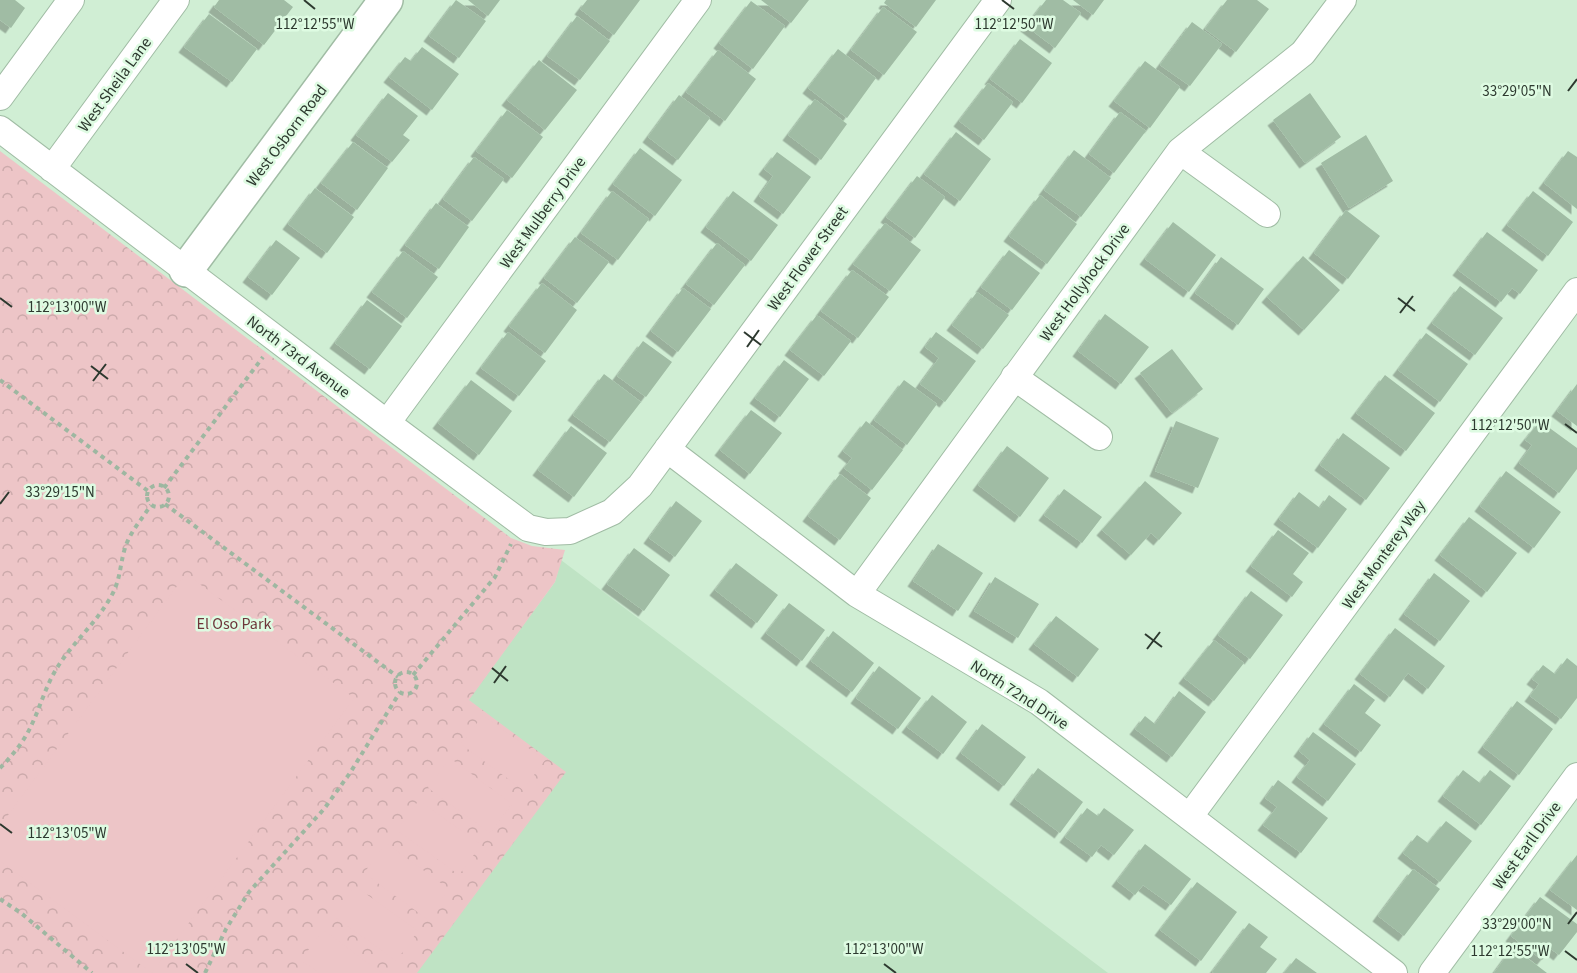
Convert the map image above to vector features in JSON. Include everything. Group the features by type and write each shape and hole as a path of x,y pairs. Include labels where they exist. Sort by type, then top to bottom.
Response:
{"street":[{"path":"0,97 71,0"},
{"name":"West Sheila Lane","path":"52,169 176,0"},
{"name":"West Osborn Road","path":"186,270 386,0"},
{"name":"West Mulberry Drive","path":"387,423 698,0"},
{"name":"West Flower Street","path":"612,512 640,486 998,0"},
{"name":"West Hollyhock Drive","path":"857,594 1180,151 1303,53 1343,0"},
{"name":"North 73rd Avenue","path":"0,129 528,528 546,532 570,531 612,512"},
{"path":"1180,151 1267,214"},
{"name":"West Monterey Way","path":"1190,816 1577,291"},
{"path":"1014,377 1099,437"},
{"name":"North 72nd Drive","path":"667,448 857,594 1039,702 1394,973"},
{"name":"West Earll Drive","path":"1432,973 1577,776"}],"path":[{"path":"164,488 266,353"},
{"path":"0,380 148,491"},
{"path":"157,486 164,488 168,495 165,504 160,507 151,505 147,500 148,491 157,486"},
{"path":"165,504 398,677"},
{"path":"0,768 32,726 48,685 63,658 92,625 109,601 120,576 125,548 131,534 151,505"},
{"path":"413,675 495,577 514,539"},
{"path":"405,673 413,675 417,683 414,691 408,694 400,692 396,684 398,677 405,673"},
{"path":"205,973 226,930 249,892 324,809 350,773 400,692"},
{"path":"0,899 21,913 92,973"}],"shaded area":[{"path":"561,560 1108,973 267,973 555,582"}],"green space":[{"name":"El Oso Park","path":"0,151 511,538 532,546 565,550 555,582 469,700 566,772 417,973 0,973"},
{"path":"186,574 354,698 152,973 0,861 0,826"},
{"path":"483,715 545,760 523,790 461,744"},
{"path":"450,758 512,804 490,833 428,788"},
{"path":"419,800 481,845 459,875 397,830"},
{"path":"386,843 449,889 427,919 364,873"},
{"path":"355,886 418,931 396,961 334,916"},
{"path":"323,930 382,973 319,973 301,960"}],"building":[{"path":"0,0 15,0 25,8 11,28 0,20"},
{"path":"219,0 284,0 293,7 264,45 214,7"},
{"path":"456,0 486,21 459,58 429,36"},
{"path":"468,0 500,0 488,16"},
{"path":"587,0 640,0 614,35 580,9"},
{"path":"761,0 809,0 791,23"},
{"path":"886,0 936,0 916,27 884,3"},
{"path":"1046,0 1063,0 1081,13 1055,48 1026,26"},
{"path":"1073,0 1104,0 1093,15"},
{"path":"1227,0 1257,0 1269,9 1236,52 1205,29"},
{"path":"751,1 785,26 753,69 719,43"},
{"path":"883,7 917,32 884,75 851,50"},
{"path":"209,14 257,49 232,82 184,47"},
{"path":"577,16 610,41 580,80 547,56"},
{"path":"1192,22 1222,44 1190,86 1160,65"},
{"path":"1020,39 1052,63 1022,103 990,79"},
{"path":"422,47 459,74 432,110 389,77 405,57 411,61"},
{"path":"838,49 876,78 847,118 808,88"},
{"path":"718,50 756,79 725,121 686,92"},
{"path":"539,60 577,90 545,130 507,100"},
{"path":"1145,61 1180,87 1150,128 1114,101"},
{"path":"988,83 1013,102 984,140 959,121"},
{"path":"388,93 418,116 403,135 410,140 392,162 356,135"},
{"path":"1310,93 1341,137 1305,163 1273,120"},
{"path":"679,95 710,118 678,160 648,137"},
{"path":"815,99 847,124 821,160 788,135"},
{"path":"507,110 543,137 512,178 476,151"},
{"path":"1120,112 1146,131 1114,173 1089,154"},
{"path":"956,132 991,159 960,201 924,174"},
{"path":"1366,135 1393,181 1349,208 1321,163"},
{"path":"353,142 388,168 357,210 321,183"},
{"path":"640,148 682,180 655,216 613,184"},
{"path":"1074,150 1111,178 1081,217 1044,190"},
{"path":"1568,151 1577,157 1577,209 1544,183"},
{"path":"777,152 811,177 783,214 759,196 773,176 764,169"},
{"path":"474,157 504,179 472,221 443,199"},
{"path":"917,176 945,197 915,238 886,217"},
{"path":"315,188 354,217 327,253 288,224"},
{"path":"612,191 649,219 618,260 581,233"},
{"path":"733,191 778,225 751,261 706,227"},
{"path":"1533,191 1573,222 1548,256 1507,225"},
{"path":"1040,195 1077,224 1047,264 1009,236"},
{"path":"436,203 469,227 439,269 405,245"},
{"path":"1346,210 1380,236 1348,279 1314,253"},
{"path":"1173,222 1216,255 1189,292 1145,259"},
{"path":"885,223 921,250 890,291 853,264"},
{"path":"1487,232 1538,270 1520,294 1512,288 1501,302 1458,270"},
{"path":"575,237 609,262 577,303 544,278"},
{"path":"276,240 300,258 272,295 248,277"},
{"path":"717,243 745,265 714,305 686,284"},
{"path":"1009,250 1040,273 1012,310 981,287"},
{"path":"403,251 438,277 407,318 372,292"},
{"path":"1303,256 1340,290 1304,330 1267,297"},
{"path":"1221,257 1264,289 1238,325 1195,293"},
{"path":"852,270 889,297 858,338 821,311"},
{"path":"542,283 577,310 545,353 509,326"},
{"path":"1460,286 1503,318 1475,355 1432,323"},
{"path":"683,288 711,309 678,352 651,331"},
{"path":"977,292 1009,315 983,349 952,325"},
{"path":"367,300 402,326 370,369 335,343"},
{"path":"1105,314 1149,347 1121,384 1078,351"},
{"path":"817,315 851,341 824,376 790,350"},
{"path":"508,332 546,361 519,396 481,368"},
{"path":"936,332 976,361 945,402 920,384 939,358 925,347"},
{"path":"1426,333 1468,364 1440,402 1398,370"},
{"path":"643,341 672,362 646,397 617,376"},
{"path":"1172,349 1203,389 1172,413 1140,373"},
{"path":"784,360 809,379 780,417 755,398"},
{"path":"604,374 641,402 610,442 573,415"},
{"path":"1385,375 1435,413 1406,451 1356,413"},
{"path":"471,380 512,411 479,455 438,423"},
{"path":"904,380 937,404 907,445 874,420"},
{"path":"1577,384 1577,426 1557,411"},
{"path":"751,410 782,433 750,474 720,450"},
{"path":"866,421 903,450 872,490 844,468 852,458 843,451"},
{"path":"1176,421 1219,438 1198,488 1155,471"},
{"path":"1540,421 1577,448 1577,469 1559,493 1519,463 1532,445 1525,440"},
{"path":"571,426 607,453 574,497 538,470"},
{"path":"1343,433 1390,468 1366,500 1320,465"},
{"path":"1007,446 1049,478 1020,517 978,485"},
{"path":"1506,471 1561,512 1534,548 1480,506"},
{"path":"840,474 871,498 840,540 808,516"},
{"path":"1145,481 1182,513 1159,540 1151,533 1131,555 1102,530"},
{"path":"1064,489 1102,517 1082,543 1044,515"},
{"path":"1299,492 1320,508 1329,495 1347,509 1318,548 1279,519"},
{"path":"676,501 702,521 675,557 649,538"},
{"path":"1469,517 1517,553 1487,592 1440,555"},
{"path":"1278,530 1309,553 1293,574 1303,582 1292,597 1251,566"},
{"path":"938,544 983,573 958,611 913,581"},
{"path":"634,548 670,575 644,611 607,584"},
{"path":"736,563 778,595 757,623 715,590"},
{"path":"1434,573 1470,601 1440,641 1404,614"},
{"path":"995,577 1039,604 1018,638 974,611"},
{"path":"1251,591 1283,615 1250,659 1218,635"},
{"path":"789,603 825,630 802,661 766,633"},
{"path":"1056,616 1099,649 1078,677 1034,644"},
{"path":"1395,628 1445,666 1428,689 1408,673 1390,697 1360,674"},
{"path":"833,631 874,663 852,692 811,661"},
{"path":"1214,640 1244,663 1214,701 1184,678"},
{"path":"1567,658 1577,666 1577,698 1561,719 1530,696 1539,684 1532,679 1543,665 1555,674"},
{"path":"879,666 921,698 898,729 856,698"},
{"path":"1354,684 1375,700 1365,713 1381,725 1361,752 1324,724"},
{"path":"1179,691 1206,712 1172,757 1135,729 1145,716 1155,724"},
{"path":"932,695 967,722 943,754 907,727"},
{"path":"1517,701 1553,729 1519,775 1483,747"},
{"path":"982,724 1026,757 1004,786 961,753"},
{"path":"1313,732 1356,764 1328,801 1297,777 1310,760 1299,751"},
{"path":"1038,768 1083,802 1060,833 1015,799"},
{"path":"1463,770 1480,783 1490,770 1511,786 1481,825 1443,796"},
{"path":"1278,780 1328,818 1301,853 1263,825 1277,807 1265,798"},
{"path":"1087,808 1098,816 1104,808 1134,830 1114,855 1101,845 1092,857 1065,837"},
{"path":"1446,821 1472,841 1440,882 1403,853 1417,835 1428,843"},
{"path":"1145,844 1191,879 1171,905 1143,885 1135,895 1117,881"},
{"path":"1577,855 1577,910 1550,890"},
{"path":"1413,869 1440,889 1404,936 1378,916"},
{"path":"1197,882 1237,912 1201,961 1160,930"},
{"path":"1540,897 1577,924 1577,932 1559,955 1551,949 1542,960 1511,936"},
{"path":"1249,923 1268,937 1260,947 1277,959 1266,973 1212,972"},
{"path":"1513,947 1547,973 1494,973"},
{"path":"1296,958 1317,973 1284,973"}]}
